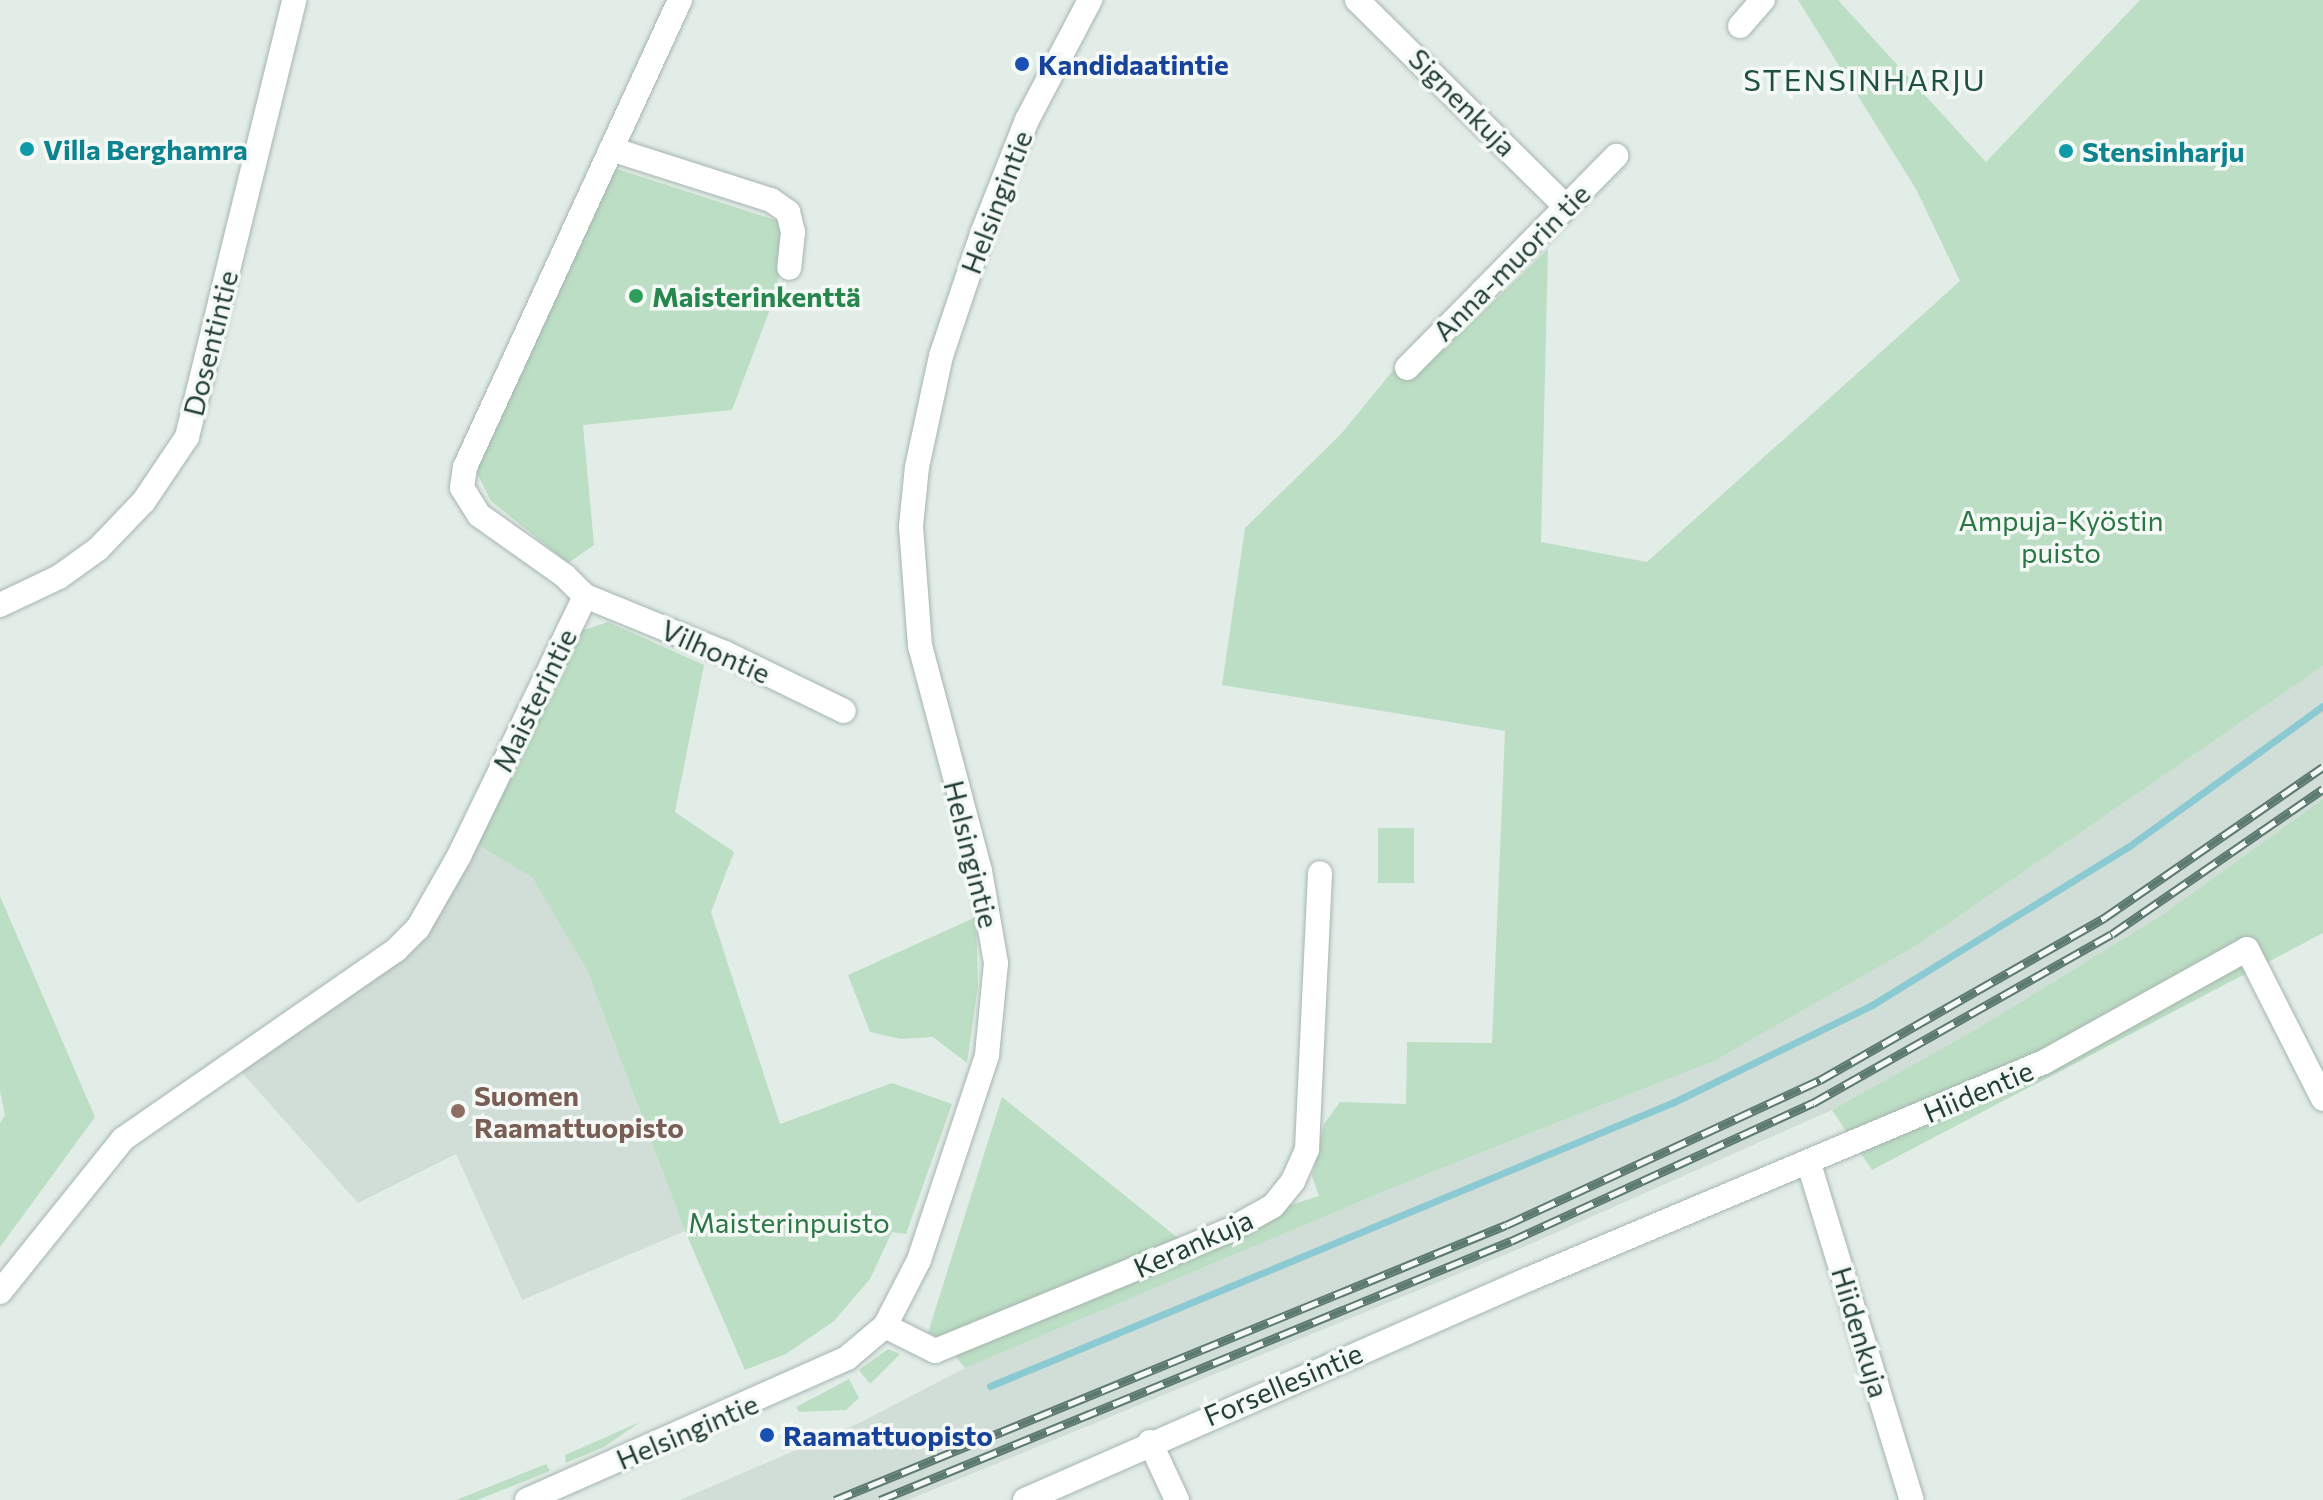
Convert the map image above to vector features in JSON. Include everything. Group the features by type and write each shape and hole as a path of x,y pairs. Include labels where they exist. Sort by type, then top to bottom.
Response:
{"street":[{"name":"Dosentintie","path":"0,605 59,577 98,549 144,501 187,437 294,0"},
{"name":"Maisterintie","path":"0,1292 123,1139 396,950 418,928 459,856 585,596 565,576 479,515 462,488 465,467 680,0"},
{"name":"Helsingintie","path":"527,1500 751,1404 847,1358 885,1326 919,1260 973,1105 987,1055 996,963 983,885 920,646 911,526 917,467 941,356 982,234 1027,120 1090,0"},
{"name":"Signenkuja","path":"1357,0 1565,206"},
{"path":"1740,26 1763,0"},
{"path":"611,149 771,200 788,212 793,232 789,268"},
{"name":"Anna-muorin tie","path":"1407,368 1616,156"},
{"name":"Vilhontie","path":"585,596 712,647 844,711"},
{"name":"Kerankuja","path":"885,1326 935,1351 1228,1231 1273,1206 1293,1181 1307,1149 1320,873"},
{"name":"Hiidentie","path":"1543,1272 1809,1164 2044,1062 2247,949 2323,1099"},
{"name":"Hiidenkuja","path":"1809,1164 1912,1500"},
{"name":"Forsellesintie","path":"1025,1500 1150,1442 1543,1272"},
{"path":"1150,1442 1177,1500"}],"shaded area":[{"path":"2323,666 2323,799 2162,915 1980,1027 1832,1110 1526,1246 908,1500 680,1500 861,1422 965,1368 1414,1179 1714,1061 1917,945"},
{"name":"Suomen Raamattuopisto","path":"478,845 533,878 553,905 587,970 685,1231 522,1300 456,1154 358,1203 238,1068 419,943"}],"green space":[{"name":"Ampuja-Kyöstin puisto","path":"1798,0 1838,0 1986,162 2140,0 2323,0 2323,666 1917,945 1714,1061 1414,1179 965,1368 952,1352 1278,1209 1319,1196 1312,1176 1324,1124 1340,1102 1406,1104 1407,1042 1492,1043 1505,731 1222,685 1245,528 1341,434 1400,362 1416,376 1548,249 1541,542 1647,562 1960,281 1916,189"},
{"path":"614,168 778,221 787,245 772,304 732,410 583,425 594,545 568,563 491,501 475,469"},
{"name":"Maisterinpuisto","path":"608,622 704,665 675,812 734,852 711,912 780,1124 892,1083 952,1104 906,1234 892,1232 870,1279 834,1321 786,1354 745,1370 685,1231 587,970 533,878 478,845 578,632"},
{"path":"2323,799 2323,933 1872,1170 1832,1110 1980,1027 2162,915"},
{"path":"1378,828 1414,828 1414,883 1378,883"},
{"path":"0,896 95,1117 0,1247 0,1123 5,1115 0,1091"},
{"path":"976,917 978,986 967,1063 933,1037 901,1039 870,1032 848,975"},
{"path":"1002,1097 1179,1239 941,1338 928,1333"},
{"path":"888,1349 900,1354 870,1384 859,1370"},
{"path":"849,1379 859,1398 846,1410 799,1412 796,1407"},
{"path":"640,1422 604,1447 566,1463 565,1455"},
{"path":"546,1464 550,1471 477,1500 456,1500"}],"waterway":[{"path":"990,1386 1672,1103 1872,1005 2128,847 2323,706"}],"railway":[{"path":"835,1500 1506,1225 1820,1080 2104,918 2323,767"},
{"path":"880,1500 1511,1241 1813,1103 2112,934 2323,789"}],"place":[{"name":"Kandidaatintie","path":"1022,64"},
{"name":"Villa Berghamra","path":"27,149"},
{"name":"Stensinharju","path":"2066,151"},
{"name":"Maisterinkenttä","path":"636,296"},
{"name":"Suomen Raamattuopisto","path":"458,1111"},
{"name":"Raamattuopisto","path":"767,1435"}],"district":[{"name":"STENSINHARJU","path":"1865,79"}]}
